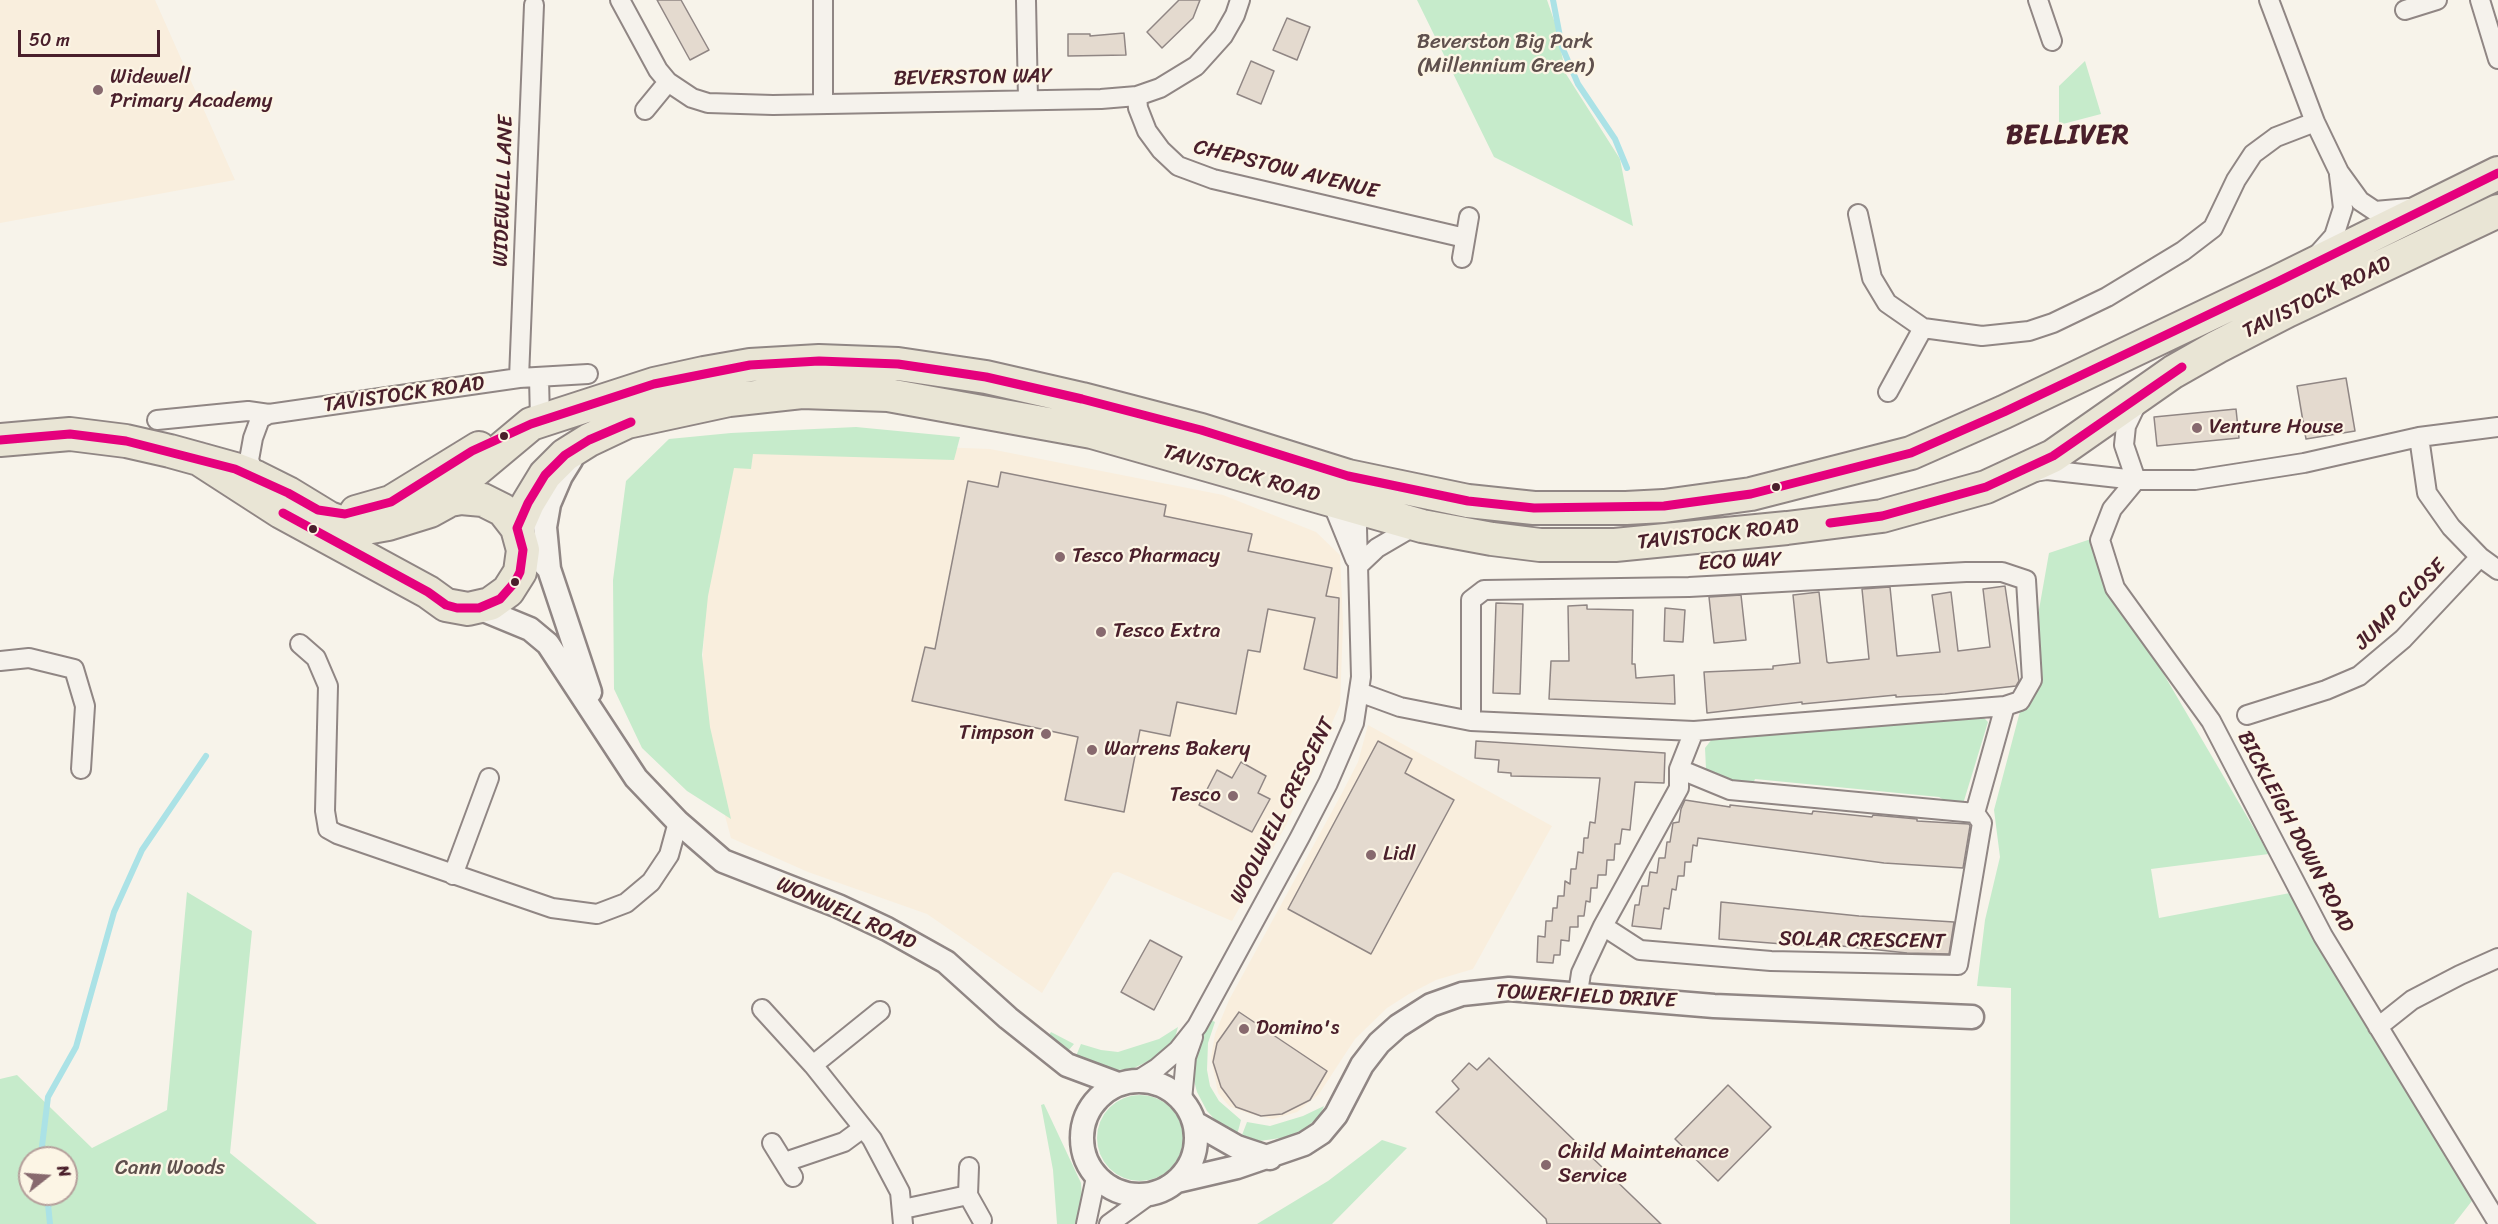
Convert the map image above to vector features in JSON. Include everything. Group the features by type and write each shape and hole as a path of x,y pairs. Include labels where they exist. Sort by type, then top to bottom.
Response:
{"highway":[{"name":"TAVISTOCK ROAD","path":"438,507 464,480 536,423 654,384 704,373 750,365 819,361 898,364 986,377 1201,430 1348,476 1468,501 1544,508 1664,506 1751,494 1911,453 2004,412 2277,282 2498,173"},
{"name":"TAVISTOCK ROAD","path":"519,533 528,503 545,475 565,455 627,422 729,400 802,392 888,395 1092,432 1418,524 1492,539 1540,545 1615,545 1882,516 1986,487 2053,456 2141,394 2217,347 2287,311 2498,211"},
{"path":"318,510 345,514 391,502 471,451 536,423"},
{"path":"0,440 70,434 126,441 200,459 256,477 329,518 360,529 388,524 461,498 483,500 503,510 519,533 522,561 515,582 500,598 479,608 457,608 436,600 428,592 281,512 200,459"}],"street":[{"name":"BEVERSTON WAY","path":"620,0 658,70 668,82 692,98 708,103 764,105 1101,99 1137,96 1160,88 1196,66 1224,36 1240,0"},
{"path":"823,0 823,103"},
{"path":"1026,0 1028,99"},
{"path":"2038,0 2052,41"},
{"path":"2269,0 2315,122 2338,172 2360,201 2374,211 2402,211 2455,194"},
{"path":"2405,10 2437,0"},
{"path":"2480,0 2498,59"},
{"name":"WIDEWELL LANE","path":"519,378 534,5"},
{"path":"645,110 668,82"},
{"name":"CHEPSTOW AVENUE","path":"1137,96 1138,108 1148,131 1161,150 1178,166 1213,179 1465,238"},
{"path":"1858,214 1872,278 1887,303 1923,328 1982,336 2029,331 2053,324 2107,297 2183,251 2213,228 2236,180 2253,154 2276,137 2315,122"},
{"path":"2277,282 2322,251 2334,236 2343,208 2338,172"},
{"path":"1462,258 1469,217"},
{"path":"1888,392 1923,328"},
{"name":"TAVISTOCK ROAD","path":"157,420 248,411 269,414 519,378 588,374"},
{"path":"536,423 539,377"},
{"path":"2136,480 2124,445 2126,426 2141,394"},
{"path":"256,477 249,460 253,438 260,419 269,414"},
{"name":"TAVISTOCK ROAD","path":"2009,476 2048,470 2136,480 2194,480 2304,463 2419,437 2498,427"},
{"path":"2419,437 2427,494 2451,527 2480,557 2498,570"},
{"path":"549,569 544,527 549,504 561,476 580,446"},
{"name":"BICKLEIGH DOWN ROAD","path":"2136,480 2112,509 2100,540 2115,588 2211,721 2288,873 2323,936 2488,1209"},
{"path":"1358,566 1345,504 1382,484"},
{"name":"WOOLWELL CRESCENT","path":"1182,1100 1186,1057 1197,1026 1328,783 1354,723 1359,692 1358,566 1337,519 1345,504"},
{"path":"1358,566 1377,548 1418,524"},
{"name":"WONWELL ROAD","path":"519,533 549,569 598,720"},
{"name":"JUMP CLOSE","path":"2247,715 2326,690 2359,676 2403,639 2480,557"},
{"name":"ECO WAY","path":"1472,721 1471,600 1484,590 1689,587 1966,572 2002,572 2026,580 2032,680 2013,703"},
{"name":"WONWELL ROAD","path":"479,608 530,629 548,644 636,778 678,822 723,861 838,906 887,929 946,962 1008,1018 1067,1065 1128,1082"},
{"path":"300,644 316,658 328,686 325,812 328,829 366,846 552,908 597,914 626,903 651,882 669,855 678,822"},
{"path":"0,661 29,658 74,669 85,706 81,769"},
{"path":"1359,692 1400,707 1472,721 1694,731 2013,703 1975,813 1730,790 1679,769"},
{"path":"1578,993 1581,973 1603,926 1678,788 1679,769 1694,731"},
{"path":"453,875 489,778"},
{"name":"SOLAR CRESCENT","path":"1603,926 1641,951 1771,961 1958,965 1982,823 1975,813"},
{"path":"2378,1027 2412,1000 2498,958"},
{"name":"TOWERFIELD DRIVE","path":"1177,1181 1270,1158 1304,1144 1321,1133 1336,1115 1362,1065 1379,1042 1398,1026 1431,1005 1462,994 1509,989 1737,1007 1972,1017"},
{"path":"762,1009 813,1065 872,1139 900,1192 903,1216 968,1195"},
{"path":"813,1065 880,1011"},
{"name":"WOOLWELL CRESCENT","path":"1128,1082 1158,1068 1178,1050 1197,1026"},
{"path":"1128,1082 1160,1084 1182,1100 1195,1123 1197,1139 1188,1169 1164,1190 1149,1195 1134,1196 1120,1193 1107,1186 1096,1177 1087,1162 1082,1146 1084,1120 1097,1098 1128,1082"},
{"path":"1195,1123 1237,1147 1270,1158"},
{"path":"772,1143 789,1169 844,1142 863,1128"},
{"path":"969,1167 968,1195 982,1220"},
{"path":"1086,1224 1096,1177"},
{"path":"2488,1209 2498,1191"},
{"path":"1109,1224 1149,1195"}],"shaded area":[{"name":"Widewell Primary Academy","path":"0,0 155,0 235,180 0,223"},
{"path":"830,443 990,449 1223,495 1316,532 1340,555 1343,624 1340,705 1286,825 1232,921 1118,872 1113,873 1042,993 927,914 808,872 731,838 699,718 708,571 734,450"},
{"path":"1368,725 1552,826 1473,969 1436,980 1387,1008 1355,1039 1319,1094 1297,1112 1273,1119 1250,1114 1229,1106 1218,1093 1211,1058 1215,1034 1229,1000 1358,762"}],"green space":[{"name":"Beverston Big Park (Millennium Green)","path":"1417,0 1547,0 1555,23 1566,74 1620,159 1633,226 1494,157"},
{"path":"2085,61 2101,114 2059,125 2059,86"},
{"path":"856,427 960,437 954,460 753,454 751,469 734,468 708,596 702,655 710,727 731,819 687,791 642,748 614,689 613,580 626,481 669,439 731,433"},
{"path":"2094,538 2101,567 2269,854 2151,869 2159,918 2290,893 2475,1197 2454,1224 2010,1224 2011,988 1977,986 1985,920 2000,857 1994,810 2023,700 2049,553"},
{"path":"1984,718 1988,722 1963,804 1948,802 1939,797 1755,779 1753,784 1717,778 1706,769 1705,748 1712,739"},
{"name":"Cann Woods","path":"187,892 252,931 230,1153 317,1224 0,1224 0,1079 17,1075 92,1148 167,1110"},
{"path":"1211,1020 1215,1022 1208,1043 1207,1070 1210,1086 1219,1101 1241,1120 1237,1135 1221,1126 1207,1111 1197,1092 1192,1073 1195,1048"},
{"path":"1178,1027 1175,1038 1163,1054 1134,1068 1110,1071 1076,1056 1081,1044 1118,1052 1159,1039"},
{"path":"1051,1032 1074,1044 1068,1051 1049,1035"},
{"path":"1140,1095 1164,1102 1176,1114 1183,1138 1176,1162 1164,1174 1140,1181 1116,1174 1104,1162 1097,1138 1104,1114 1116,1102"},
{"path":"1044,1104 1081,1183 1082,1199 1075,1224 1057,1224 1053,1170 1041,1105"},
{"path":"1324,1106 1320,1115 1306,1128 1287,1137 1260,1141 1242,1135 1247,1122 1270,1126 1303,1116"},
{"path":"1382,1140 1407,1148 1332,1224 1257,1224 1328,1181"}],"building":[{"path":"657,0 681,0 709,50 690,60"},
{"path":"1179,0 1200,0 1193,18 1162,48 1147,32"},
{"path":"1287,18 1310,27 1297,60 1273,50"},
{"path":"1124,33 1126,55 1068,56 1068,34 1090,34 1090,36"},
{"path":"1251,61 1274,71 1261,104 1237,94"},
{"path":"2346,378 2355,431 2306,439 2297,386"},
{"name":"Venture House","path":"2236,409 2239,438 2157,446 2154,417"},
{"name":"Tesco Extra","path":"1001,472 1166,505 1164,516 1252,534 1248,551 1332,568 1326,596 1339,598 1337,678 1304,669 1315,618 1268,609 1260,652 1248,650 1236,714 1177,702 1170,736 1140,730 1124,812 1065,800 1078,737 912,701 925,647 935,649 968,481 998,487"},
{"path":"2005,586 2019,681 2016,686 1945,694 1896,697 1896,695 1802,704 1802,702 1707,713 1704,672 1773,669 1773,666 1800,663 1793,595 1819,592 1827,662 1829,663 1869,659 1862,589 1890,587 1897,656 1940,652 1932,595 1951,592 1958,651 1990,647 1983,589"},
{"path":"1741,595 1746,640 1714,643 1709,597"},
{"path":"1496,603 1523,604 1520,694 1493,693"},
{"path":"1587,605 1587,609 1633,610 1632,664 1635,664 1636,678 1674,675 1675,704 1549,699 1551,661 1569,661 1568,606"},
{"path":"1665,608 1685,610 1683,642 1664,641"},
{"name":"Lidl","path":"1378,741 1412,759 1405,773 1454,800 1371,954 1288,909"},
{"path":"1476,741 1665,753 1664,783 1635,782 1630,830 1622,829 1620,844 1615,844 1614,860 1607,860 1606,875 1598,875 1597,888 1591,888 1590,902 1586,901 1584,916 1578,916 1578,927 1570,927 1569,941 1561,940 1560,955 1554,955 1553,963 1537,962 1538,936 1545,937 1546,921 1552,921 1553,908 1557,908 1558,896 1564,896 1565,881 1570,884 1571,869 1576,869 1578,852 1583,853 1584,838 1588,838 1590,822 1595,823 1600,778 1511,776 1511,773 1498,772 1499,760 1475,758"},
{"name":"Tesco","path":"1241,762 1266,776 1258,793 1270,799 1252,832 1199,805 1217,770 1232,778"},
{"path":"1685,800 1730,807 1730,805 1812,814 1813,811 1969,824 1963,868 1884,863 1698,838 1697,846 1693,845 1691,862 1685,862 1684,876 1678,876 1676,890 1672,889 1669,909 1664,908 1661,929 1632,926 1635,905 1639,905 1642,886 1648,886 1650,872 1657,873 1659,858 1665,858 1673,823 1679,822"},
{"path":"1721,902 1859,916 1954,922 1949,954 1719,939"},
{"path":"1150,940 1182,957 1154,1010 1121,992"},
{"path":"1239,1012 1327,1071 1310,1100 1282,1114 1261,1116 1236,1107 1221,1087 1213,1062 1217,1043"},
{"name":"Child Maintenance Service","path":"1489,1058 1661,1224 1547,1224 1546,1219 1436,1112 1459,1089 1452,1081 1469,1063 1477,1070"},
{"path":"1728,1085 1771,1127 1718,1181 1675,1139"}],"waterway":[{"path":"1553,0 1562,47 1578,84 1615,139 1627,168"},
{"path":"42,1146 48,1097 76,1047 114,912 142,850 206,756"},
{"path":"48,1206 50,1224"}],"transit line":[{"path":"0,440 70,434 126,441 235,469 288,493 318,510 345,514 391,502 472,451 531,424 654,384 750,365 819,361 898,364 986,377 1082,399 1201,430 1348,476 1468,501 1534,508 1664,506 1751,494 1911,453 2004,412 2277,282 2498,173"},
{"path":"1830,523 1882,516 1986,487 2053,456 2182,367"},
{"path":"283,513 428,592 446,605 457,608 479,608 500,599 515,582 520,572 523,550 517,528 528,503 545,475 565,455 589,440 631,422"}],"place":[{"name":"Widewell Primary Academy","path":"98,90"},
{"name":"Venture House","path":"2197,428"},
{"name":"Tesco Pharmacy","path":"1060,557"},
{"name":"Tesco Extra","path":"1101,632"},
{"name":"Timpson","path":"1046,734"},
{"name":"Warrens Bakery","path":"1092,750"},
{"name":"Tesco","path":"1233,796"},
{"name":"Lidl","path":"1371,855"},
{"name":"Domino's","path":"1244,1029"},
{"name":"Child Maintenance Service","path":"1546,1165"}],"district":[{"name":"BELLIVER","path":"2068,136"}]}
